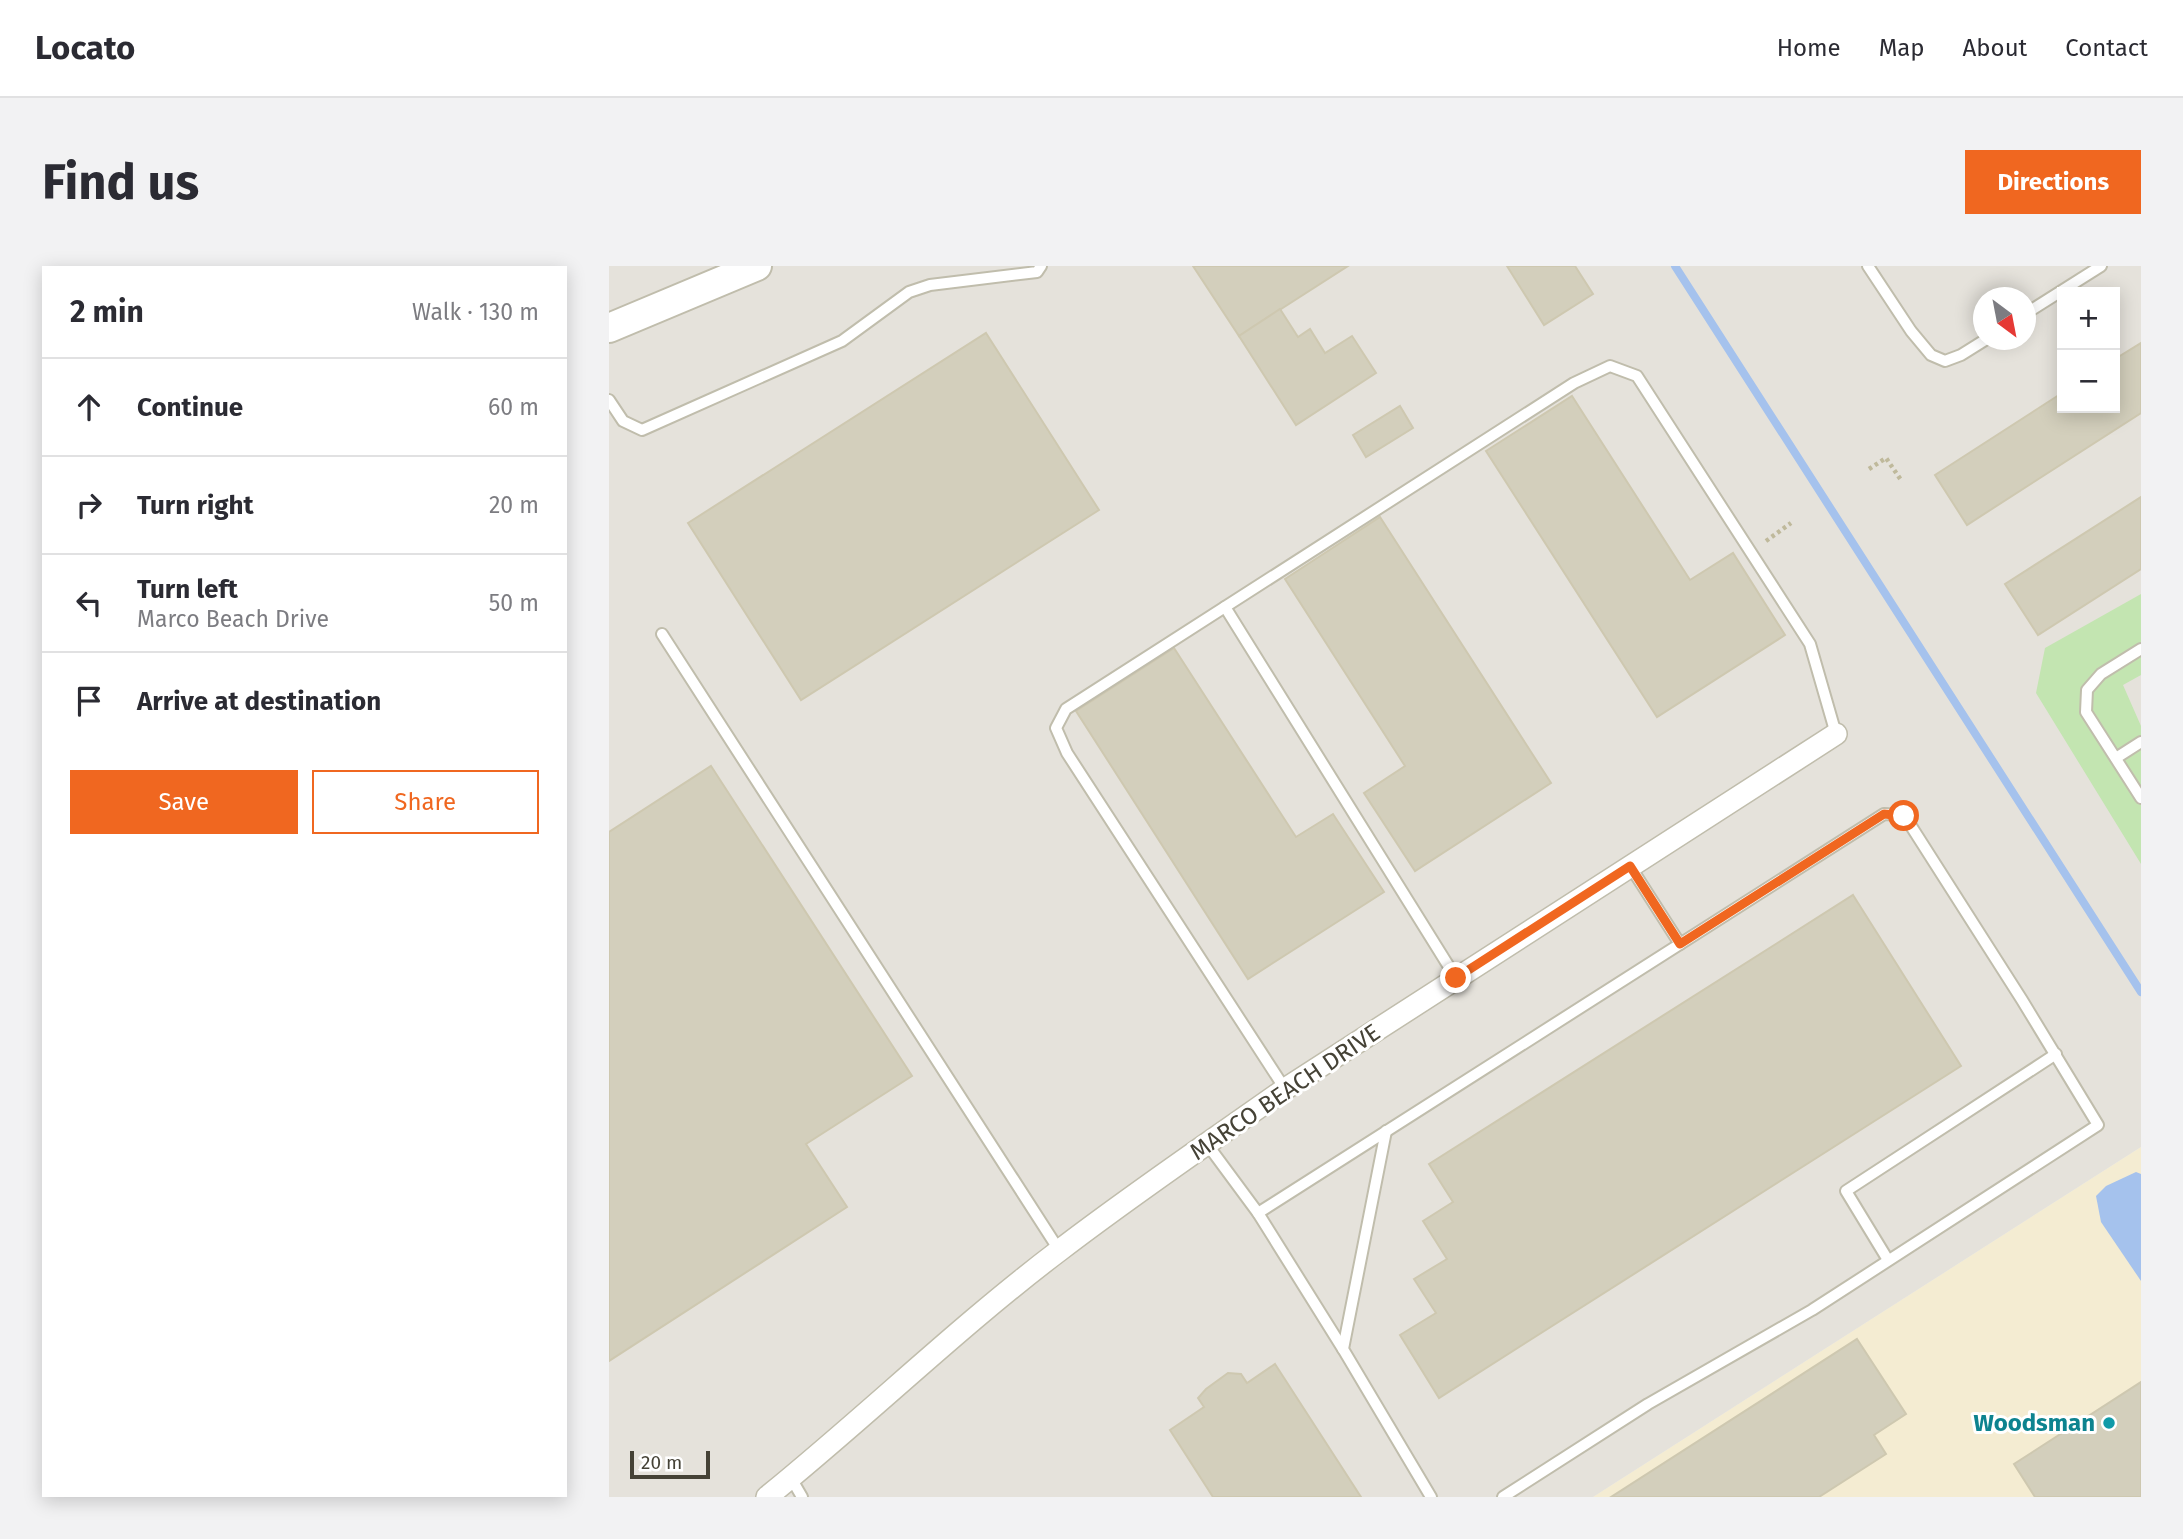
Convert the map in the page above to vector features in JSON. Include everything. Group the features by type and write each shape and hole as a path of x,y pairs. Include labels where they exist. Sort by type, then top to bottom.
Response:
{"street":[{"path":"609,328 757,266"},
{"name":"MARCO BEACH DRIVE","path":"767,1497 921,1363 1059,1250 1207,1144 1285,1089 1836,734"}],"lane":[{"path":"609,400 623,421 642,430 842,341 909,292 930,285 1037,272 1041,266"},
{"path":"1868,266 1911,331 1931,355 1945,361 1973,348"},
{"path":"2036,307 2101,266"},
{"path":"1285,1089 1067,753 1056,728 1066,709 1574,383 1610,366 1637,376 1809,644 1836,734"},
{"path":"1226,607 1456,978"},
{"path":"662,634 1059,1250"},
{"path":"2141,649 2101,674 2087,690 2086,712 2141,798"},
{"path":"2116,758 2141,742"},
{"path":"1258,1213 1884,814 1904,816 2098,1125 1812,1310 1648,1404 1503,1497"},
{"path":"1630,866 1680,944"},
{"path":"1888,1260 1846,1191 2056,1055"},
{"path":"1343,1349 1386,1131"},
{"path":"1207,1144 1258,1213 1431,1497"},
{"path":"791,1478 802,1497"}],"path":[{"path":"1869,468 1886,458 1901,480"},
{"path":"1750,552 1791,523"}],"shaded area":[{"path":"609,266 2141,266 2141,1147 1593,1497 609,1497"},
{"path":"2141,1147 2141,1497 1593,1497"}],"green space":[{"path":"2141,594 2141,675 2123,685 2141,726 2141,864 2036,693 2045,648"}],"water":[{"path":"2136,1172 2141,1174 2141,1281 2101,1222 2096,1196 2106,1186"}],"building":[{"path":"1193,266 1348,266 1239,336"},
{"path":"1507,266 1575,266 1593,294 1544,325"},
{"path":"1280,309 1298,337 1310,329 1325,353 1352,336 1376,373 1296,425 1239,336"},
{"path":"986,333 1099,510 801,700 688,523"},
{"path":"2141,343 2141,413 1967,525 1935,475 2057,396 2057,413 2120,413 2120,356"},
{"path":"1572,396 1690,580 1733,553 1785,635 1657,717 1486,451"},
{"path":"1400,406 1413,428 1366,457 1353,435"},
{"path":"2141,497 2141,569 2038,635 2005,584"},
{"path":"1380,517 1551,783 1415,871 1364,793 1405,766 1285,579"},
{"path":"1174,648 1296,837 1333,814 1384,892 1248,979 1076,711"},
{"path":"711,766 912,1076 806,1144 847,1207 609,1361 609,832"},
{"path":"1853,895 1961,1066 1439,1398 1400,1335 1436,1313 1414,1279 1447,1259 1423,1221 1453,1202 1429,1164"},
{"path":"1857,1339 1906,1414 1874,1435 1886,1454 1819,1497 1611,1497"},
{"path":"1275,1364 1361,1497 1213,1497 1170,1430 1204,1407 1198,1398 1228,1373 1241,1374 1247,1383"},
{"name":"Woodsman","path":"2141,1382 2141,1497 2035,1497 2014,1464"}],"waterway":[{"path":"1675,266 2141,992"}],"place":[{"name":"Woodsman","path":"2109,1423"}],"route":[{"path":"1456,978 1630,866 1680,944 1884,814 1904,816"}]}
